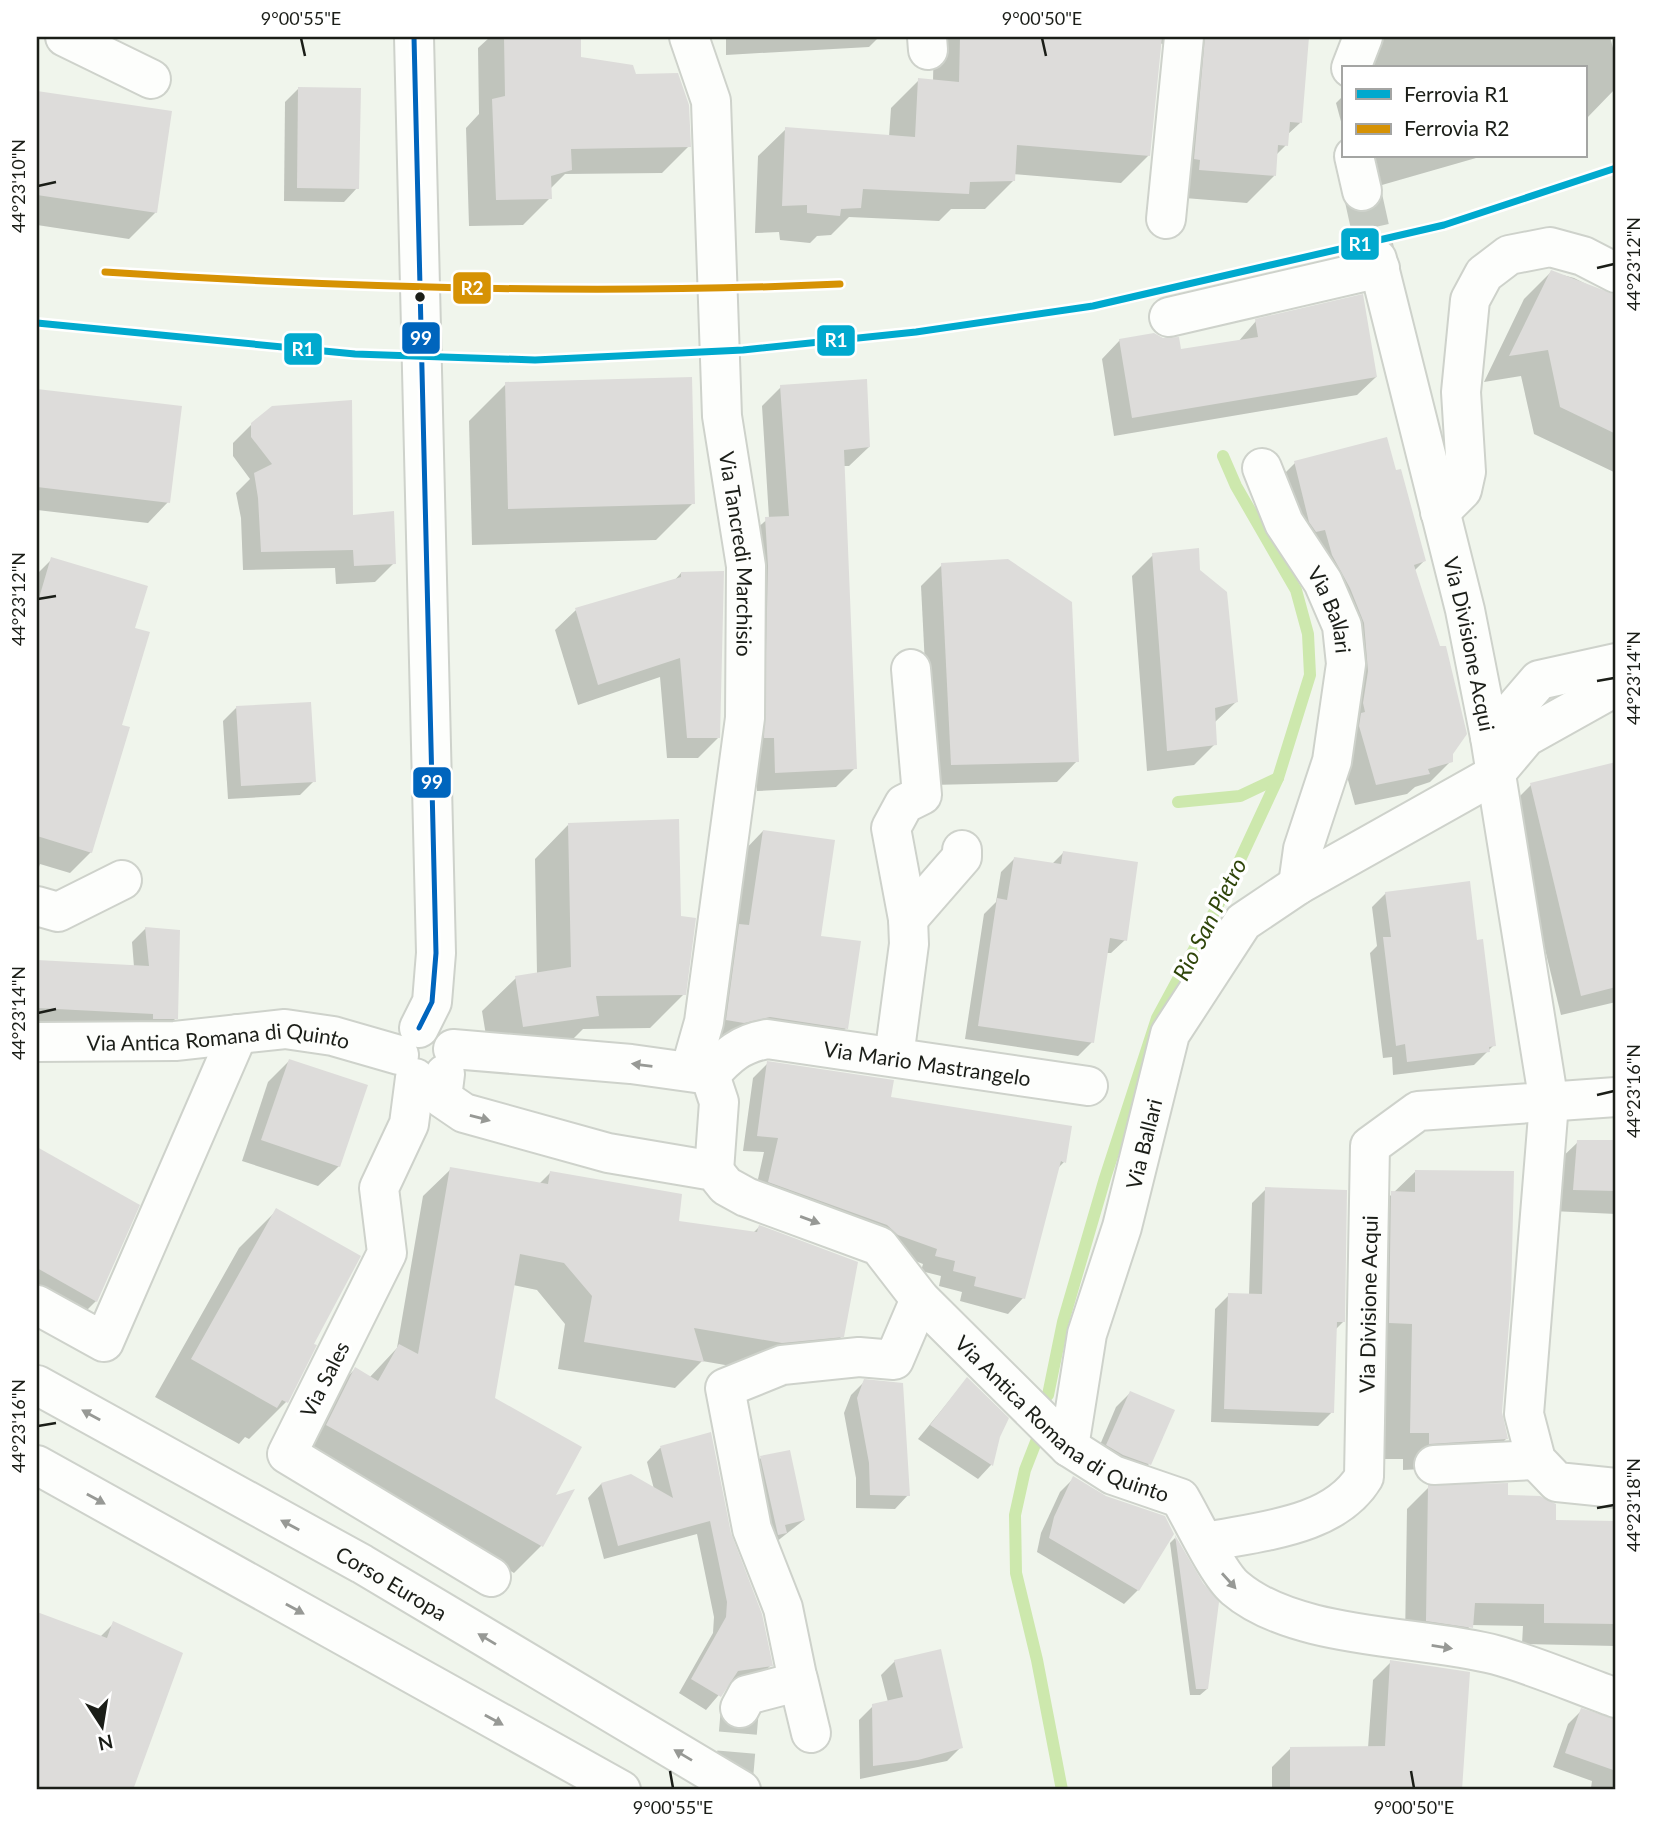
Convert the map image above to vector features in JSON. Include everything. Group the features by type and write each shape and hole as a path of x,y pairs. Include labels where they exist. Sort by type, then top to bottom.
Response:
{"street":[{"path":"65,37 151,79"},
{"path":"414,37 436,953 426,1057 442,1098 464,1113 608,1153 713,1171 719,1102 717,1089 700,1073"},
{"name":"Via Tancredi Marchisio","path":"689,37 711,101 722,416 746,566 745,718 704,1021 700,1073"},
{"path":"1166,219 1184,37"},
{"path":"1352,66 1363,37"},
{"path":"1440,512 1462,490 1466,472 1461,392 1470,300 1484,274 1509,255 1550,247 1583,256 1616,273"},
{"name":"Via Divisione Acqui","path":"1169,317 1379,263 1465,610 1490,737 1549,1103 1524,1414 1536,1460"},
{"name":"Via Ballari","path":"1262,468 1284,523 1323,582 1342,626 1346,664 1332,761 1303,849 1298,886"},
{"path":"1490,737 1539,680 1616,663"},
{"path":"894,1057 909,944 908,919 891,828 904,804 922,795 911,669"},
{"name":"Via Divisione Acqui","path":"1494,775 1526,737 1610,690 1616,690"},
{"name":"Via Ballari","path":"1069,1447 1087,1334 1122,1227 1170,1034 1243,922 1298,886 1494,775"},
{"path":"908,919 962,857 962,850"},
{"path":"37,906 58,912 122,880"},
{"name":"Via Antica Romana di Quinto","path":"37,1042 175,1041 285,1029 333,1036 426,1057 503,1051 700,1073"},
{"path":"37,1305 104,1342 238,1034"},
{"name":"Via Mario Mastrangelo","path":"700,1073 746,1043 767,1039 1088,1086"},
{"name":"Via Sales","path":"426,1057 409,1124 379,1188 387,1253 286,1454 492,1577"},
{"name":"Via Divisione Acqui","path":"1207,1542 1314,1517 1353,1494 1364,1477 1370,1146 1418,1111 1616,1097"},
{"name":"Via Antica Romana di Quinto","path":"713,1171 726,1186 746,1197 879,1245 920,1299 1069,1447 1113,1475 1180,1498 1207,1542 1219,1570 1235,1588 1278,1615 1390,1638 1495,1655 1616,1698"},
{"path":"811,1733 783,1608 752,1529 725,1388 782,1365 859,1357 894,1360 920,1299"},
{"name":"Corso Europa","path":"37,1385 362,1564 741,1790"},
{"path":"1434,1465 1536,1460 1557,1482 1616,1488"},
{"path":"37,1465 621,1790"},
{"path":"740,1708 747,1695 789,1684 797,1679"}],"building":[{"path":"504,37 581,37 581,57 633,65 636,74 678,73 689,105 691,147 571,149 572,170 551,176 552,199 496,200 492,99 505,96"},
{"path":"960,37 1162,37 1150,156 1017,145 1015,181 970,182 969,194 863,189 861,208 841,209 840,216 807,213 807,205 782,206 785,127 915,137 918,78 959,82"},
{"path":"1205,37 1309,37 1302,123 1290,122 1288,146 1278,145 1276,176 1199,170 1200,160 1194,159"},
{"path":"298,87 361,88 359,189 297,188"},
{"path":"37,91 172,111 157,213 37,195"},
{"path":"1551,270 1616,295 1616,434 1560,407 1548,350 1509,356"},
{"path":"1363,294 1377,377 1132,418 1119,339 1154,333 1163,338 1179,337 1181,349 1258,337 1255,319"},
{"path":"692,377 695,504 508,509 505,382"},
{"path":"867,379 870,447 844,450 857,769 775,773 774,738 764,738 768,566 765,517 789,516 780,385"},
{"path":"37,389 182,406 170,503 37,487"},
{"path":"352,400 353,515 394,511 396,564 354,566 353,550 261,552 254,473 272,464 251,437 251,423 272,406"},
{"path":"1387,437 1396,470 1401,469 1426,561 1414,565 1440,646 1446,646 1467,734 1453,754 1453,762 1428,769 1430,774 1376,785 1359,726 1361,713 1365,712 1363,703 1368,671 1364,623 1350,588 1332,555 1325,530 1316,532 1309,522 1294,461"},
{"path":"1199,548 1200,570 1227,592 1238,702 1215,708 1217,745 1167,751 1152,553"},
{"path":"51,557 148,586 135,628 150,632 122,725 130,727 92,853 37,836 37,605"},
{"path":"1008,559 1072,602 1079,762 951,765 941,563"},
{"path":"724,571 720,738 687,738 680,658 598,685 575,608 681,577 681,572"},
{"path":"311,702 316,782 241,786 236,706"},
{"path":"1616,762 1616,987 1581,996 1530,783"},
{"path":"679,819 681,916 696,918 686,995 596,996 599,1016 523,1027 515,976 571,967 568,823"},
{"path":"763,830 835,840 821,936 861,941 848,1029 770,1017 744,1023 726,1020 739,924 749,925"},
{"path":"1063,851 1138,862 1127,941 1110,938 1094,1043 978,1026 997,898 1007,900 1014,857 1061,864"},
{"path":"1470,881 1477,940 1483,939 1496,1046 1489,1047 1490,1052 1407,1062 1405,1044 1396,1046 1383,937 1391,937 1385,892"},
{"path":"145,927 180,930 178,1019 153,1019 153,1014 37,1008 37,960 149,966"},
{"path":"289,1059 368,1085 340,1167 261,1140"},
{"path":"767,1061 894,1080 891,1097 1072,1126 1066,1163 1061,1161 1025,1299 974,1286 976,1277 953,1271 955,1261 935,1256 937,1249 898,1235 887,1225 768,1182 778,1138 757,1136"},
{"path":"1577,1140 1616,1140 1616,1191 1573,1190"},
{"path":"37,1147 140,1205 97,1302 37,1268"},
{"path":"450,1167 548,1184 550,1171 682,1194 679,1221 757,1232 759,1225 858,1262 844,1337 782,1343 694,1328 704,1362 584,1342 592,1296 564,1263 520,1254 495,1398 582,1447 556,1495 575,1489 543,1547 326,1425 355,1367 378,1381 399,1344 418,1354"},
{"path":"1415,1170 1514,1171 1511,1299 1502,1412 1508,1439 1429,1444 1429,1433 1410,1433 1412,1324 1389,1323 1391,1191 1415,1192"},
{"path":"1265,1187 1347,1190 1345,1322 1337,1322 1334,1413 1224,1409 1228,1293 1262,1294"},
{"path":"276,1208 361,1256 314,1344 317,1345 288,1403 282,1400 277,1408 191,1359"},
{"path":"967,1377 1009,1418 1000,1437 993,1466 930,1425"},
{"path":"864,1379 903,1383 910,1496 870,1495 869,1463 857,1398"},
{"path":"1130,1391 1175,1410 1151,1465 1123,1455 1106,1445"},
{"path":"711,1432 731,1533 762,1614 773,1666 738,1671 721,1697 691,1679 726,1617 727,1602 710,1521 618,1546 601,1483 631,1474 673,1498 660,1446"},
{"path":"790,1450 805,1520 785,1525 787,1533 778,1535 760,1456"},
{"path":"1073,1476 1106,1496 1165,1516 1174,1534 1139,1591 1049,1538 1054,1517"},
{"path":"1508,1483 1508,1495 1540,1496 1556,1504 1556,1520 1616,1521 1616,1624 1544,1623 1544,1604 1475,1603 1473,1628 1426,1621 1428,1485"},
{"path":"1175,1535 1203,1583 1219,1602 1208,1689 1196,1689"},
{"path":"37,1612 107,1638 113,1621 183,1653 133,1790 37,1790"},
{"path":"941,1649 963,1748 918,1760 873,1766 872,1704 903,1697 894,1660"},
{"path":"1390,1660 1470,1672 1462,1790 1290,1790 1290,1747 1385,1746"},
{"path":"1581,1708 1616,1719 1616,1771 1565,1753"}],"waterway":[{"name":"Rio San Pietro","path":"1048,1395 1063,1322 1105,1178 1157,1018 1225,892 1278,778 1310,675 1308,634 1296,590 1236,486 1223,456"},
{"path":"1178,802 1240,796 1278,778"},
{"path":"1041,1429 1025,1470 1015,1515 1016,1573 1037,1660 1062,1790"}],"tunnel":[{"path":"1362,191 1377,259"},
{"path":"733,1790 740,1708"}],"rail line":[{"name":"R1","path":"37,323 355,354 535,360 743,350 916,332 1093,306 1444,225 1616,168"},
{"name":"R2","path":"105,272 472,288 657,289 840,284"}],"transit line":[{"name":"99","path":"414,37 436,953 432,1002 419,1028"}]}
